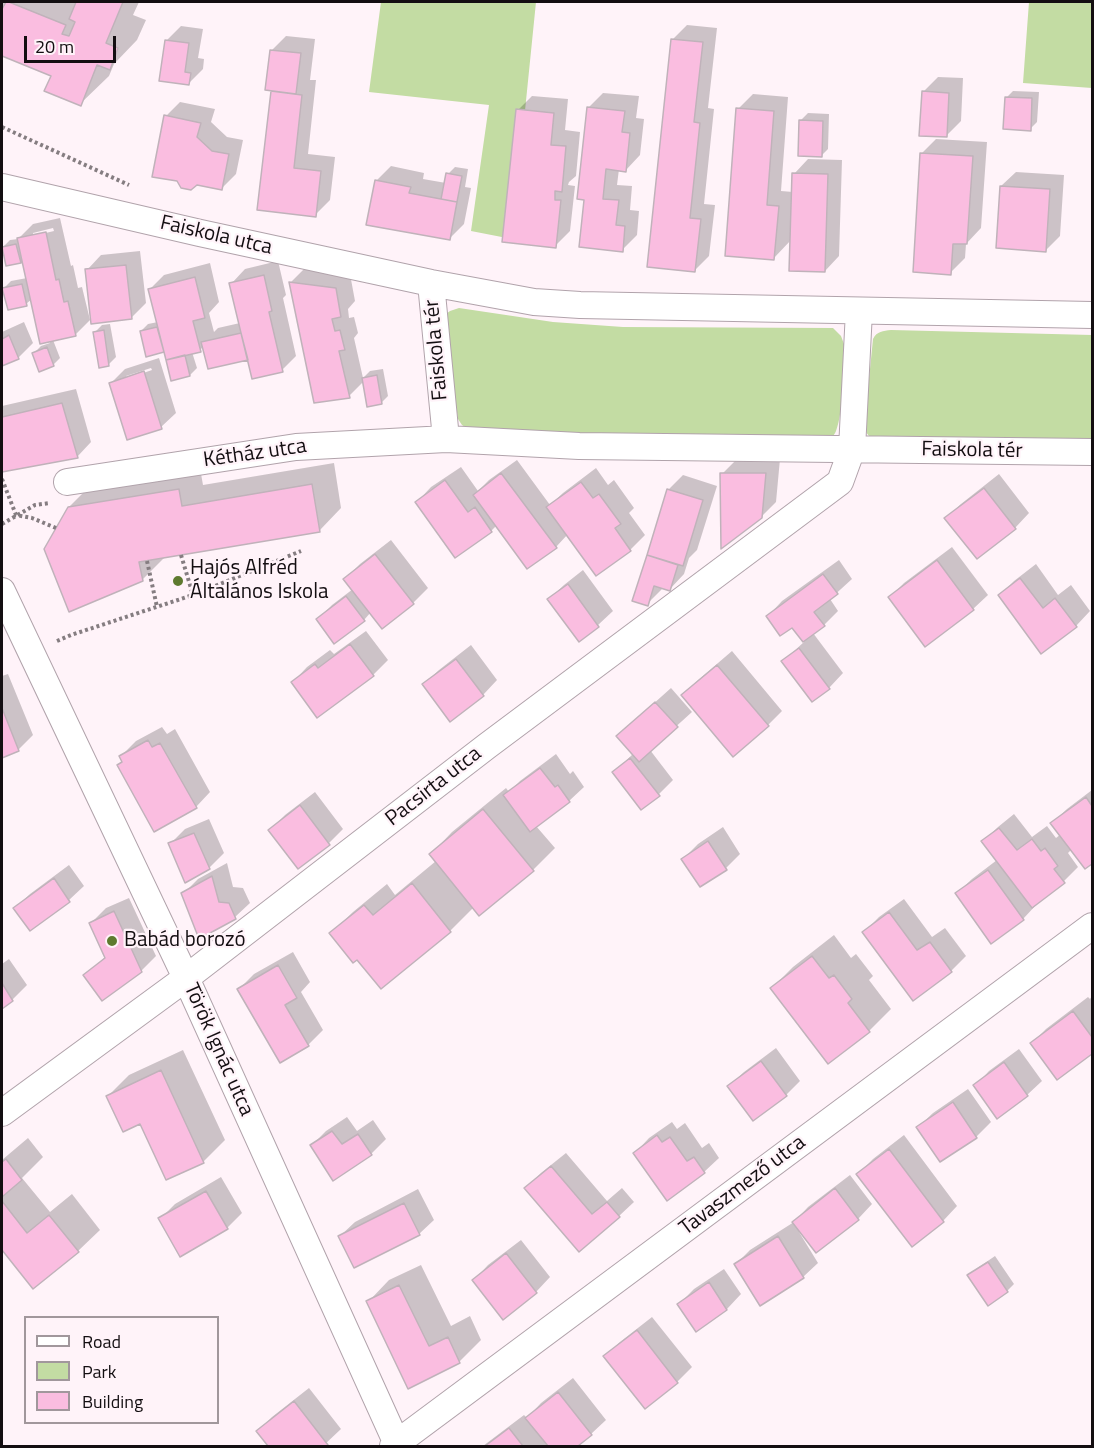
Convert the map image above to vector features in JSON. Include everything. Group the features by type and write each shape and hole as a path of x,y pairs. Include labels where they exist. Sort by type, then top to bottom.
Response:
{"street":[{"name":"Faiskola utca","path":"2,187 431,283"},
{"name":"Faiskola tér","path":"1092,315 580,305 534,302 431,283 446,439 579,446 1092,452"},
{"path":"852,449 859,311"},
{"name":"Kétház utca","path":"67,482 296,447 446,439"},
{"name":"Pacsirta utca","path":"2,1113 186,978 487,746 840,482 852,449"},
{"name":"Török Ignác utca","path":"2,591 186,978 395,1446"},
{"name":"Tavaszmező utca","path":"395,1446 1092,926"}],"path":[{"path":"2,127 138,189"},
{"path":"2,479 16,515"},
{"path":"2,524 16,515 32,518 56,528"},
{"path":"71,635 193,595 301,551"},
{"path":"181,555 193,595"},
{"path":"147,561 157,607"}],"green space":[{"path":"381,2 536,2 512,239 471,231 489,105 369,92"},
{"path":"1029,2 1092,2 1092,88 1023,83"},
{"path":"459,308 553,322 623,327 833,328 841,336 844,344 839,422 834,434 826,439 471,431 458,419 444,322 446,314"},
{"path":"891,330 1092,335 1092,438 879,441 871,438 866,431 865,419 873,339 878,333"}],"building":[{"path":"6,2 66,25 62,34 69,36 75,22 69,19 76,2 123,2 106,43 118,48 110,70 97,65 81,106 44,91 51,76 2,56 2,9"},
{"path":"671,39 703,42 694,122 700,123 690,218 701,219 695,272 647,267"},
{"path":"165,40 189,43 185,72 191,73 189,85 159,81"},
{"path":"270,50 301,53 296,94 265,90"},
{"path":"271,91 302,95 294,168 321,171 316,217 257,210"},
{"path":"922,91 949,93 947,137 919,136"},
{"path":"1005,97 1032,98 1031,131 1003,129"},
{"path":"587,107 625,111 622,132 630,133 626,172 606,169 603,199 619,200 616,225 625,226 623,252 579,247 584,200 577,199"},
{"path":"736,108 774,111 767,205 779,206 774,260 725,256"},
{"path":"516,109 554,113 551,145 566,146 562,192 555,191 555,200 561,200 556,248 502,242"},
{"path":"164,115 201,123 197,137 212,151 229,154 222,190 197,185 191,190 181,188 177,181 152,177"},
{"path":"799,120 823,121 822,157 798,156"},
{"path":"920,153 973,156 967,244 953,244 951,275 913,272"},
{"path":"446,173 462,176 457,202 441,199"},
{"path":"792,173 828,174 825,272 789,271"},
{"path":"375,180 411,187 409,193 457,202 450,240 366,225"},
{"path":"1000,186 1050,189 1046,252 996,248"},
{"path":"46,232 56,280 59,279 64,302 68,301 76,336 40,344 17,238"},
{"path":"16,244 21,263 6,266 2,247"},
{"path":"126,265 132,319 91,324 85,269"},
{"path":"264,275 272,311 269,312 283,372 252,379 229,283"},
{"path":"195,277 205,318 193,321 201,352 166,360 148,289"},
{"path":"289,282 336,288 341,317 332,319 335,331 340,330 345,350 339,351 350,398 314,403"},
{"path":"22,284 27,306 8,310 2,288"},
{"path":"157,327 164,352 146,357 140,331"},
{"path":"104,330 109,366 99,368 93,332"},
{"path":"241,333 248,360 208,369 201,342"},
{"path":"9,335 19,359 2,366 2,339"},
{"path":"47,347 54,366 39,372 32,353"},
{"path":"185,355 190,376 171,381 166,360"},
{"path":"144,371 162,429 127,440 109,383"},
{"path":"377,375 382,404 367,407 362,378"},
{"path":"62,403 78,458 2,472 2,417"},
{"path":"501,473 557,548 527,569 473,495"},
{"path":"720,473 766,473 762,518 721,549"},
{"path":"445,480 468,512 475,507 492,532 455,558 415,502"},
{"path":"581,482 593,498 599,494 621,524 615,528 631,551 596,576 546,507"},
{"path":"312,484 320,532 139,562 143,581 69,612 44,549 68,507 179,489 182,506"},
{"path":"984,488 1016,529 977,559 944,518"},
{"path":"667,489 703,500 683,566 647,555"},
{"path":"375,554 414,604 382,629 343,579"},
{"path":"647,555 678,565 670,591 654,586 648,606 632,601"},
{"path":"937,560 974,610 925,647 888,597"},
{"path":"823,574 838,594 814,612 825,626 803,642 792,628 780,636 766,616"},
{"path":"1020,578 1043,608 1055,598 1077,627 1041,654 998,595"},
{"path":"568,584 599,627 579,642 547,599"},
{"path":"346,596 365,621 334,644 316,619"},
{"path":"350,644 374,676 317,718 291,682 315,664 318,668"},
{"path":"799,648 830,689 812,702 781,661"},
{"path":"456,659 484,696 450,722 422,684"},
{"path":"717,665 769,726 733,757 681,695"},
{"path":"655,702 678,727 639,762 616,736"},
{"path":"2,708 19,751 2,758"},
{"path":"148,740 152,747 160,743 197,808 154,832 117,765 122,762 119,756"},
{"path":"630,758 660,796 641,810 612,772"},
{"path":"540,768 555,787 558,785 570,802 530,832 503,795"},
{"path":"1086,797 1092,806 1092,864 1085,869 1050,823"},
{"path":"300,805 330,845 298,869 268,830"},
{"path":"483,809 534,871 479,916 429,854"},
{"path":"999,828 1017,850 1032,839 1041,851 1045,848 1058,866 1054,869 1065,883 1032,908 981,841"},
{"path":"194,833 210,869 185,883 168,843"},
{"path":"708,841 727,870 700,887 681,859"},
{"path":"988,870 1024,920 991,944 955,893"},
{"path":"212,876 219,902 229,903 236,919 199,939 181,893"},
{"path":"54,878 70,902 30,931 13,908"},
{"path":"412,883 451,932 381,989 357,960 353,963 329,933 364,905 373,915"},
{"name":"Babád borozó","path":"114,911 142,972 102,1001 83,975 105,958 89,923"},
{"path":"889,912 917,950 930,942 952,972 913,1001 862,932"},
{"path":"812,956 829,978 834,975 852,999 848,1003 870,1032 828,1064 770,988"},
{"path":"278,965 297,998 285,1005 309,1046 280,1063 237,989"},
{"path":"2,983 13,1001 2,1009"},
{"path":"1073,1011 1092,1037 1092,1054 1057,1080 1030,1043"},
{"path":"761,1061 787,1096 753,1121 727,1086"},
{"path":"1004,1062 1028,1096 997,1119 973,1085"},
{"path":"161,1070 204,1163 166,1180 140,1124 123,1132 106,1096"},
{"path":"953,1102 977,1138 940,1162 916,1127"},
{"path":"332,1131 342,1144 358,1134 372,1155 333,1181 310,1145"},
{"path":"657,1135 662,1142 670,1137 687,1161 694,1157 705,1173 667,1201 633,1153"},
{"path":"889,1149 944,1222 912,1247 856,1174"},
{"path":"6,1159 22,1180 2,1197 2,1162"},
{"path":"551,1166 592,1214 607,1202 620,1217 579,1252 524,1188"},
{"path":"835,1188 859,1220 816,1253 792,1222"},
{"path":"206,1191 228,1229 180,1257 158,1218"},
{"path":"2,1201 27,1233 49,1215 79,1252 33,1289 2,1250"},
{"path":"404,1203 420,1235 354,1268 338,1236"},
{"path":"778,1236 804,1278 760,1306 734,1264"},
{"path":"506,1253 537,1293 503,1320 472,1280"},
{"path":"988,1262 1008,1292 988,1306 967,1275"},
{"path":"709,1282 727,1310 696,1332 677,1304"},
{"path":"399,1285 429,1346 448,1337 460,1363 408,1389 366,1301"},
{"path":"637,1330 678,1383 645,1409 603,1356"},
{"path":"558,1392 592,1435 578,1446 548,1446 525,1418"},
{"path":"294,1401 328,1445 268,1446 256,1431"},
{"path":"509,1428 523,1446 485,1446"}],"place":[{"name":"Hajós Alfréd Általános Iskola","path":"178,581"},
{"name":"Babád borozó","path":"112,941"}]}
